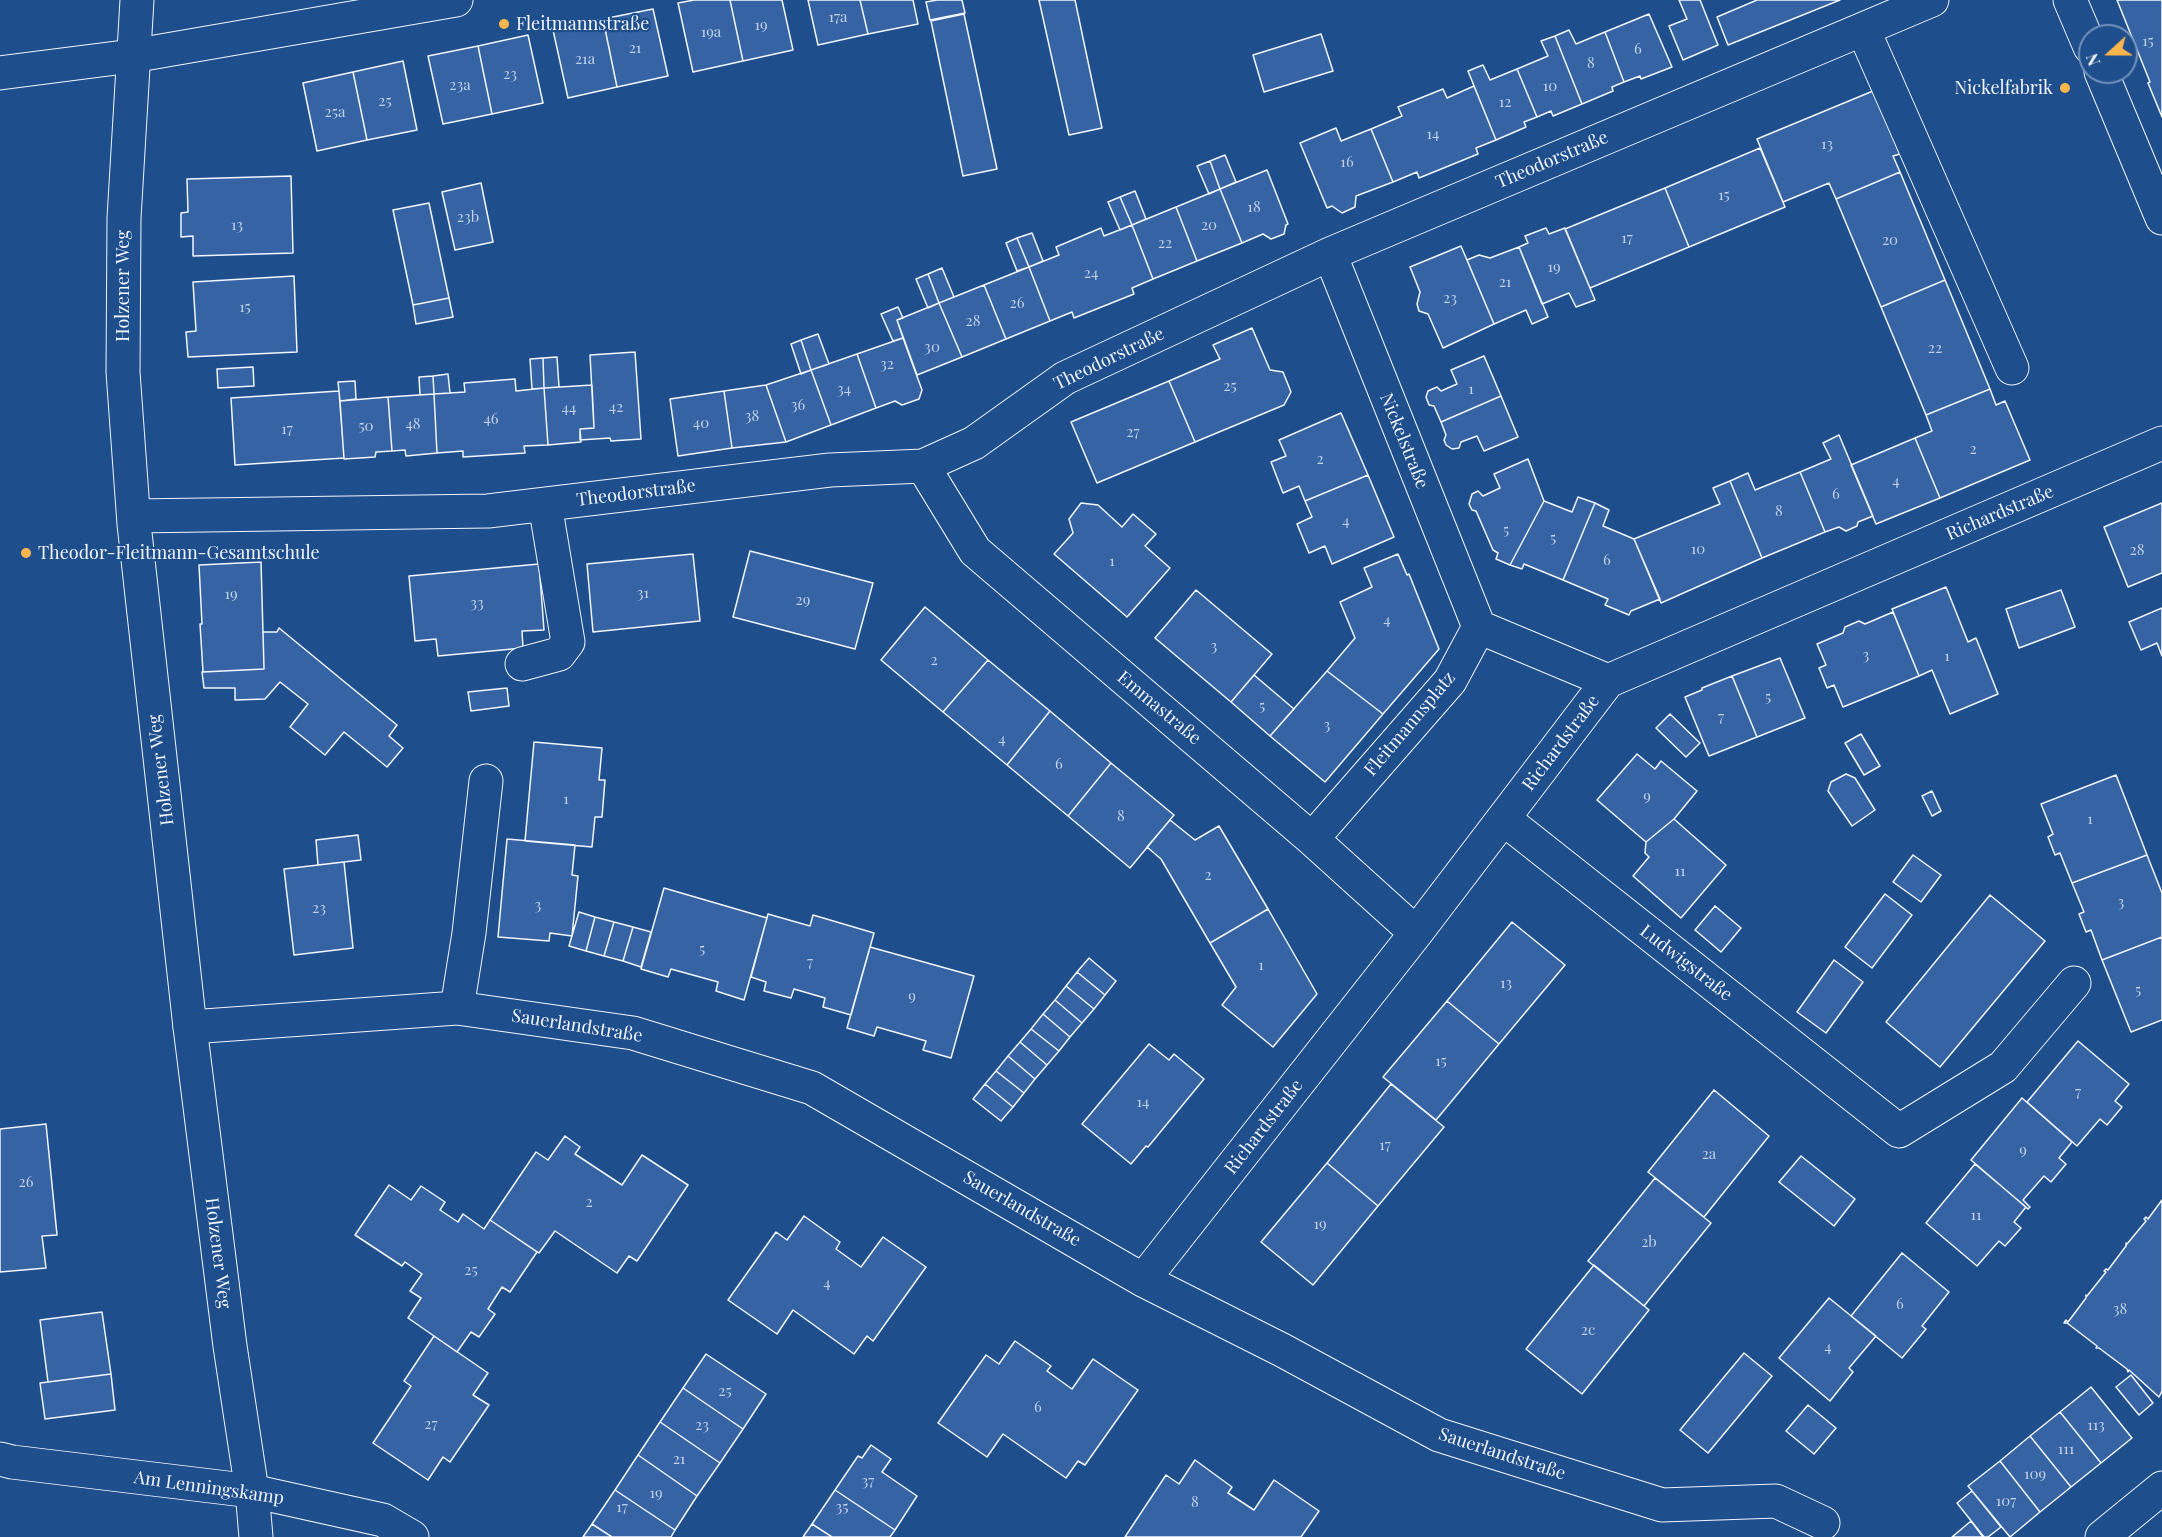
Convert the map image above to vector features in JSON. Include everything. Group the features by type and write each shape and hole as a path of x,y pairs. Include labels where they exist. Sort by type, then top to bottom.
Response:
{"street":[{"name":"Holzener Weg","path":"137,0 124,218 123,372 134,516 190,1027 230,1346 252,1491 256,1537"},
{"path":"0,73 132,56 456,0"},
{"name":"Theodorstraße","path":"134,516 488,511 830,470 923,466 974,443 1065,378 1330,254 1932,0"},
{"path":"2070,0 2080,24"},
{"path":"1863,29 2012,368"},
{"path":"2106,84 2162,218"},
{"name":"Nickelstraße","path":"1330,254 1479,627"},
{"name":"Richardstraße","path":"1143,1280 1416,933 1608,681 2162,443"},
{"name":"Emmastraße","path":"923,466 975,551 1312,839 1416,933"},
{"path":"522,664 559,654 568,642 545,504"},
{"path":"1479,627 1608,681"},
{"name":"Fleitmannsplatz","path":"1312,839 1450,681 1479,627"},
{"path":"457,1008 469,933 486,781"},
{"name":"Ludwigstraße","path":"1504,819 1899,1131 2003,1067 2074,983"},
{"name":"Sauerlandstraße","path":"190,1027 457,1008 633,1032 812,1089 1143,1280 1282,1350 1439,1435 1662,1505 1776,1501 1823,1523"},
{"name":"Am Lenningskamp","path":"0,1459 252,1491 383,1520 412,1537"},
{"path":"2102,1537 2162,1488"}],"building":[{"path":"694,0 730,0 743,61 693,72 678,3"},
{"path":"730,0 782,0 793,50 743,61"},
{"path":"808,0 860,0 868,34 818,45"},
{"path":"860,0 913,0 918,24 868,34"},
{"path":"962,0 965,13 930,20 926,2"},
{"path":"1039,0 1075,0 1102,128 1069,135"},
{"path":"1679,0 1700,0 1718,45 1683,60 1669,26 1687,19"},
{"path":"1757,0 1840,0 1728,45 1717,17"},
{"path":"2117,0 2162,0 2162,117 2138,52 2138,24 2127,24"},
{"path":"653,9 668,76 617,87 603,19"},
{"path":"964,14 997,169 963,176 931,21"},
{"path":"1649,14 1672,67 1641,79 1640,76 1624,82 1605,32"},
{"path":"603,19 617,87 568,98 553,30"},
{"path":"1569,30 1576,44 1605,32 1624,82 1612,87 1613,91 1582,104 1555,36"},
{"path":"1321,34 1333,71 1264,92 1253,55"},
{"path":"528,35 543,103 492,114 478,46"},
{"path":"1555,36 1582,104 1553,116 1551,111 1537,117 1517,69 1548,56 1541,41"},
{"path":"478,46 492,114 443,124 428,56"},
{"path":"403,61 417,130 367,140 353,72"},
{"path":"1483,65 1490,80 1517,69 1537,117 1524,122 1526,127 1496,140 1468,71"},
{"path":"353,72 367,140 317,151 303,83"},
{"path":"1474,86 1496,140 1476,148 1478,154 1419,178 1417,172 1393,182 1371,129 1402,116 1398,107 1443,89 1447,98"},
{"path":"1873,91 1900,154 1893,156 1900,172 1836,199 1829,183 1783,202 1757,139"},
{"path":"1336,128 1341,141 1371,129 1393,182 1356,196 1355,207 1342,213 1332,206 1327,208 1300,143"},
{"path":"1760,148 1785,207 1689,247 1665,188"},
{"path":"1225,155 1236,182 1220,189 1210,161"},
{"path":"1210,161 1220,189 1209,194 1197,166"},
{"path":"1267,170 1288,224 1284,234 1271,239 1263,234 1242,243 1220,189"},
{"path":"1900,172 1945,280 1881,307 1836,199"},
{"path":"291,176 293,253 193,256 193,236 181,237 181,213 188,212 187,179"},
{"path":"481,183 493,242 455,250 442,192"},
{"path":"1665,188 1689,247 1590,288 1565,229"},
{"path":"1220,189 1242,243 1197,261 1176,207"},
{"path":"1135,191 1146,219 1132,225 1120,197"},
{"path":"1120,197 1132,225 1120,230 1108,202"},
{"path":"429,203 449,298 413,305 393,210"},
{"path":"1176,207 1197,261 1153,279 1132,225"},
{"path":"1132,225 1153,279 1132,288 1134,294 1074,318 1072,312 1050,321 1029,267 1059,255 1056,247 1101,228 1104,236"},
{"path":"1546,228 1549,234 1565,228 1595,300 1576,307 1569,293 1542,304 1519,247 1528,243 1525,236"},
{"path":"1032,233 1043,261 1029,267 1017,238"},
{"path":"1017,238 1029,267 1017,271 1006,243"},
{"path":"1461,246 1494,324 1443,348 1428,314 1419,311 1417,304 1420,292 1410,267"},
{"path":"1519,247 1548,317 1532,324 1526,310 1494,324 1467,260 1479,255 1490,258"},
{"path":"1029,267 1050,321 1006,339 984,285"},
{"path":"942,268 954,297 939,303 928,274"},
{"path":"928,274 939,303 928,308 916,279"},
{"path":"294,276 297,352 188,357 186,332 196,331 193,282"},
{"path":"1945,280 1990,389 1926,415 1881,307"},
{"path":"984,285 1006,339 962,357 939,303"},
{"path":"449,298 453,317 416,324 413,305"},
{"path":"939,303 962,357 917,375 897,320"},
{"path":"898,307 903,318 897,320 903,338 893,341 881,314"},
{"path":"1252,328 1270,370 1283,372 1291,392 1284,405 1195,442 1169,381 1220,359 1213,345"},
{"path":"818,334 829,364 811,370 801,340"},
{"path":"903,338 922,390 919,399 902,405 895,401 876,408 857,354"},
{"path":"801,340 811,370 801,374 791,344"},
{"path":"635,352 641,439 580,440 580,429 594,428 590,355"},
{"path":"857,354 876,408 831,425 811,370"},
{"path":"1484,356 1501,396 1441,422 1434,406 1429,405 1426,397 1428,391 1437,387 1441,391 1457,384 1451,370"},
{"path":"557,357 559,387 544,388 543,358"},
{"path":"543,358 544,388 532,389 530,359"},
{"path":"253,367 254,386 218,388 217,369"},
{"path":"811,370 831,425 786,442 766,385"},
{"path":"448,374 450,393 434,394 433,376"},
{"path":"433,376 434,394 420,395 419,377"},
{"path":"515,379 516,391 544,388 548,445 524,446 525,453 463,457 463,451 437,453 434,394 465,392 464,383"},
{"path":"355,381 356,399 340,401 338,382"},
{"path":"1169,381 1195,442 1097,483 1071,422"},
{"path":"592,385 594,428 580,429 581,442 548,445 544,388"},
{"path":"766,385 786,442 732,448 724,391"},
{"path":"1990,389 1996,405 2005,401 2030,460 1940,498 1915,438 1932,431 1926,415"},
{"path":"339,391 344,458 235,465 231,398"},
{"path":"724,391 732,448 678,456 670,399"},
{"path":"434,394 437,453 406,456 405,450 392,451 388,397"},
{"path":"1501,396 1518,437 1484,451 1477,436 1461,442 1459,448 1452,449 1446,445 1444,440 1446,435 1441,422"},
{"path":"388,397 392,451 376,452 375,457 344,459 340,401"},
{"path":"1341,413 1368,475 1305,501 1299,486 1283,493 1271,462 1286,456 1279,440"},
{"path":"1839,435 1873,516 1858,522 1857,526 1846,531 1839,527 1825,532 1800,472 1831,459 1823,443"},
{"path":"1915,438 1940,498 1876,524 1851,465"},
{"path":"1528,459 1544,501 1510,565 1496,559 1498,553 1493,550 1476,511 1472,510 1469,504 1472,494 1478,491 1483,496 1500,488 1494,474"},
{"path":"1800,472 1825,532 1762,558 1730,481 1748,473 1755,490"},
{"path":"1368,475 1394,537 1332,564 1325,546 1309,553 1297,524 1312,517 1305,501"},
{"path":"1730,481 1762,558 1661,603 1634,539 1720,504 1713,488"},
{"path":"1578,497 1595,503 1563,580 1524,564 1522,569 1510,565 1544,501 1572,512"},
{"path":"1081,503 1098,505 1122,527 1133,514 1156,534 1145,546 1170,568 1127,617 1054,554 1073,533 1069,519"},
{"path":"1595,503 1609,510 1603,526 1634,539 1660,599 1631,611 1629,615 1605,605 1608,599 1563,580"},
{"path":"2162,503 2162,573 2128,587 2104,527"},
{"path":"750,551 873,583 855,649 733,617"},
{"path":"693,554 700,621 593,632 587,564"},
{"path":"1398,554 1407,575 1409,574 1439,649 1383,714 1327,671 1355,638 1340,602 1372,587 1364,568"},
{"path":"261,562 264,669 203,672 199,565"},
{"path":"539,564 544,630 522,631 523,648 438,656 436,639 415,641 409,576"},
{"path":"1946,587 1968,642 1976,638 1998,694 1950,714 1932,670 1919,676 1892,609"},
{"path":"1196,590 1272,654 1231,702 1155,638"},
{"path":"2061,590 2075,627 2019,648 2006,609"},
{"path":"925,607 988,660 943,712 881,660"},
{"path":"2162,608 2162,656 2157,643 2141,650 2129,622"},
{"path":"1893,612 1919,676 1843,707 1834,685 1827,688 1819,668 1826,665 1817,644 1843,633 1845,627 1859,621 1865,624"},
{"path":"279,628 397,725 389,736 403,748 387,767 344,732 325,755 290,727 308,704 280,682 265,699 235,700 235,688 204,688 202,672 264,669 263,632 277,632"},
{"path":"1780,658 1805,718 1757,737 1732,676"},
{"path":"988,660 1050,711 1007,765 943,712"},
{"path":"1327,671 1383,714 1325,782 1270,736"},
{"path":"1254,675 1294,709 1270,736 1231,702"},
{"path":"1732,676 1757,737 1709,756 1685,697"},
{"path":"507,688 509,706 471,711 468,692"},
{"path":"1050,711 1111,763 1068,816 1007,765"},
{"path":"1670,714 1700,743 1686,757 1656,728"},
{"path":"1861,734 1880,766 1864,775 1845,743"},
{"path":"534,742 602,748 599,780 605,780 602,817 595,817 592,847 525,841"},
{"path":"1637,754 1655,769 1661,761 1697,791 1674,819 1646,842 1597,800"},
{"path":"1111,763 1174,815 1130,868 1068,816"},
{"path":"1846,774 1855,778 1875,810 1852,826 1828,791 1831,782"},
{"path":"2116,775 2147,855 2072,883 2060,853 2055,855 2048,837 2053,834 2041,804"},
{"path":"1932,791 1941,811 1932,816 1922,796"},
{"path":"1674,819 1726,865 1681,918 1633,876 1649,857 1645,853 1646,842"},
{"path":"1170,820 1195,840 1219,826 1268,909 1210,943 1161,859 1147,847"},
{"path":"358,835 361,860 318,865 316,840"},
{"path":"507,839 575,845 572,875 578,876 572,936 550,933 549,941 498,937"},
{"path":"1913,855 1941,875 1921,902 1893,882"},
{"path":"2147,855 2162,893 2162,937 2102,960 2091,930 2086,932 2079,914 2084,912 2072,883"},
{"path":"344,862 353,948 294,955 284,869"},
{"path":"664,888 767,918 744,1000 716,991 718,982 671,969 668,977 641,969"},
{"path":"1885,894 1912,915 1872,968 1845,947"},
{"path":"1990,895 2045,941 1940,1067 1886,1022"},
{"path":"1715,906 1741,928 1721,952 1695,930"},
{"path":"1268,909 1317,994 1273,1047 1222,1005 1236,987 1210,943"},
{"path":"579,912 595,917 586,951 569,946"},
{"path":"768,914 810,926 813,915 874,933 851,1015 823,1007 825,998 794,989 791,998 764,991 766,982 751,977"},
{"path":"595,917 614,922 604,956 586,951"},
{"path":"614,922 633,927 623,961 604,956"},
{"path":"1512,922 1565,965 1499,1044 1447,1001"},
{"path":"633,927 651,932 641,967 623,961"},
{"path":"2162,937 2162,1020 2131,1032 2102,960"},
{"path":"870,947 974,976 951,1058 923,1050 926,1041 877,1027 874,1036 847,1028"},
{"path":"1089,958 1116,981 1105,995 1077,972"},
{"path":"1834,960 1863,982 1826,1033 1797,1012"},
{"path":"1077,972 1105,995 1094,1009 1066,986"},
{"path":"1066,986 1094,1009 1082,1023 1055,1000"},
{"path":"1055,1000 1082,1023 1070,1037 1043,1014"},
{"path":"1447,1001 1499,1044 1436,1120 1383,1077"},
{"path":"1043,1014 1070,1037 1059,1051 1031,1029"},
{"path":"1031,1029 1059,1051 1047,1065 1020,1042"},
{"path":"2078,1041 2129,1084 2115,1101 2122,1107 2107,1125 2100,1119 2077,1146 2027,1102"},
{"path":"1020,1042 1047,1065 1035,1079 1008,1056"},
{"path":"1149,1044 1169,1060 1174,1054 1204,1079 1148,1147 1146,1146 1131,1164 1082,1124"},
{"path":"1008,1056 1035,1079 1024,1093 996,1071"},
{"path":"996,1071 1024,1093 1013,1107 985,1084"},
{"path":"985,1084 1013,1107 1001,1121 973,1099"},
{"path":"1391,1084 1444,1127 1378,1206 1327,1163"},
{"path":"1714,1090 1769,1136 1704,1217 1648,1172"},
{"path":"2022,1098 2072,1142 2059,1158 2066,1164 2051,1182 2044,1176 2023,1200 2030,1207 2028,1209 1971,1160"},
{"path":"46,1124 57,1235 42,1236 46,1268 0,1272 0,1129"},
{"path":"565,1136 580,1147 575,1154 622,1185 642,1155 688,1185 637,1261 629,1256 617,1273 555,1231 539,1253 490,1220 536,1152 548,1160"},
{"path":"1801,1156 1855,1199 1834,1226 1779,1182"},
{"path":"1327,1163 1378,1206 1313,1285 1261,1242"},
{"path":"1975,1164 2026,1207 2014,1222 2021,1228 2005,1246 1999,1241 1977,1266 1926,1223"},
{"path":"1655,1178 1711,1223 1644,1306 1588,1261"},
{"path":"389,1185 411,1200 421,1186 445,1202 440,1210 458,1222 463,1214 484,1229 490,1220 537,1252 510,1292 502,1287 488,1309 495,1314 479,1337 471,1332 457,1352 408,1318 421,1298 410,1291 422,1274 405,1262 402,1266 355,1235"},
{"path":"2162,1200 2162,1391 2159,1397 2129,1370 2128,1372 2067,1323 2064,1323 2066,1320 2068,1322 2086,1295 2106,1272 2104,1271 2108,1270 2126,1243 2146,1221 2144,1219 2146,1217 2148,1219"},
{"path":"804,1216 840,1242 836,1249 861,1267 883,1237 926,1267 873,1341 867,1336 854,1354 793,1310 777,1334 728,1300 776,1232 787,1240"},
{"path":"1902,1253 1949,1292 1922,1326 1926,1329 1902,1358 1851,1316"},
{"path":"1594,1265 1649,1310 1582,1394 1526,1349"},
{"path":"1829,1298 1876,1336 1849,1368 1853,1372 1830,1401 1779,1358"},
{"path":"102,1312 111,1374 48,1382 40,1320"},
{"path":"434,1336 488,1373 473,1395 489,1405 450,1462 443,1457 428,1480 373,1443 411,1386 404,1381"},
{"path":"1015,1341 1051,1366 1047,1371 1072,1389 1093,1359 1138,1390 1085,1465 1078,1461 1066,1478 1003,1434 987,1457 938,1423 986,1355 999,1364"},
{"path":"1744,1353 1772,1376 1708,1453 1680,1430"},
{"path":"706,1354 766,1394 743,1429 683,1388"},
{"path":"111,1374 115,1410 45,1419 40,1383"},
{"path":"2131,1375 2153,1403 2139,1415 2116,1387"},
{"path":"2091,1387 2132,1438 2101,1463 2060,1412"},
{"path":"683,1388 743,1429 720,1463 660,1422"},
{"path":"1808,1405 1836,1428 1814,1454 1786,1431"},
{"path":"2060,1412 2101,1463 2071,1487 2030,1436"},
{"path":"660,1422 720,1463 697,1496 638,1455"},
{"path":"2030,1436 2071,1487 2040,1512 2000,1461"},
{"path":"871,1445 891,1459 882,1472 917,1496 895,1530 835,1490 858,1456 862,1458"},
{"path":"638,1455 697,1496 675,1530 615,1490"},
{"path":"1195,1460 1232,1487 1228,1493 1254,1510 1274,1480 1319,1511 1301,1537 1125,1537 1166,1475 1179,1484"},
{"path":"2000,1461 2040,1512 2010,1537 1968,1486"},
{"path":"615,1490 675,1530 671,1537 612,1537 592,1524"},
{"path":"835,1490 895,1530 890,1537 832,1537 812,1524"},
{"path":"1972,1491 2001,1527 1988,1537 1984,1537 1957,1503"},
{"path":"1971,1521 1983,1537 1952,1537"},
{"path":"592,1524 612,1537 583,1537"},
{"path":"812,1524 832,1537 803,1537"}],"place":[{"name":"Fleitmannstraße","path":"504,24"},
{"name":"Nickelfabrik","path":"2065,88"},
{"name":"Theodor-Fleitmann-Gesamtschule","path":"26,553"}]}
